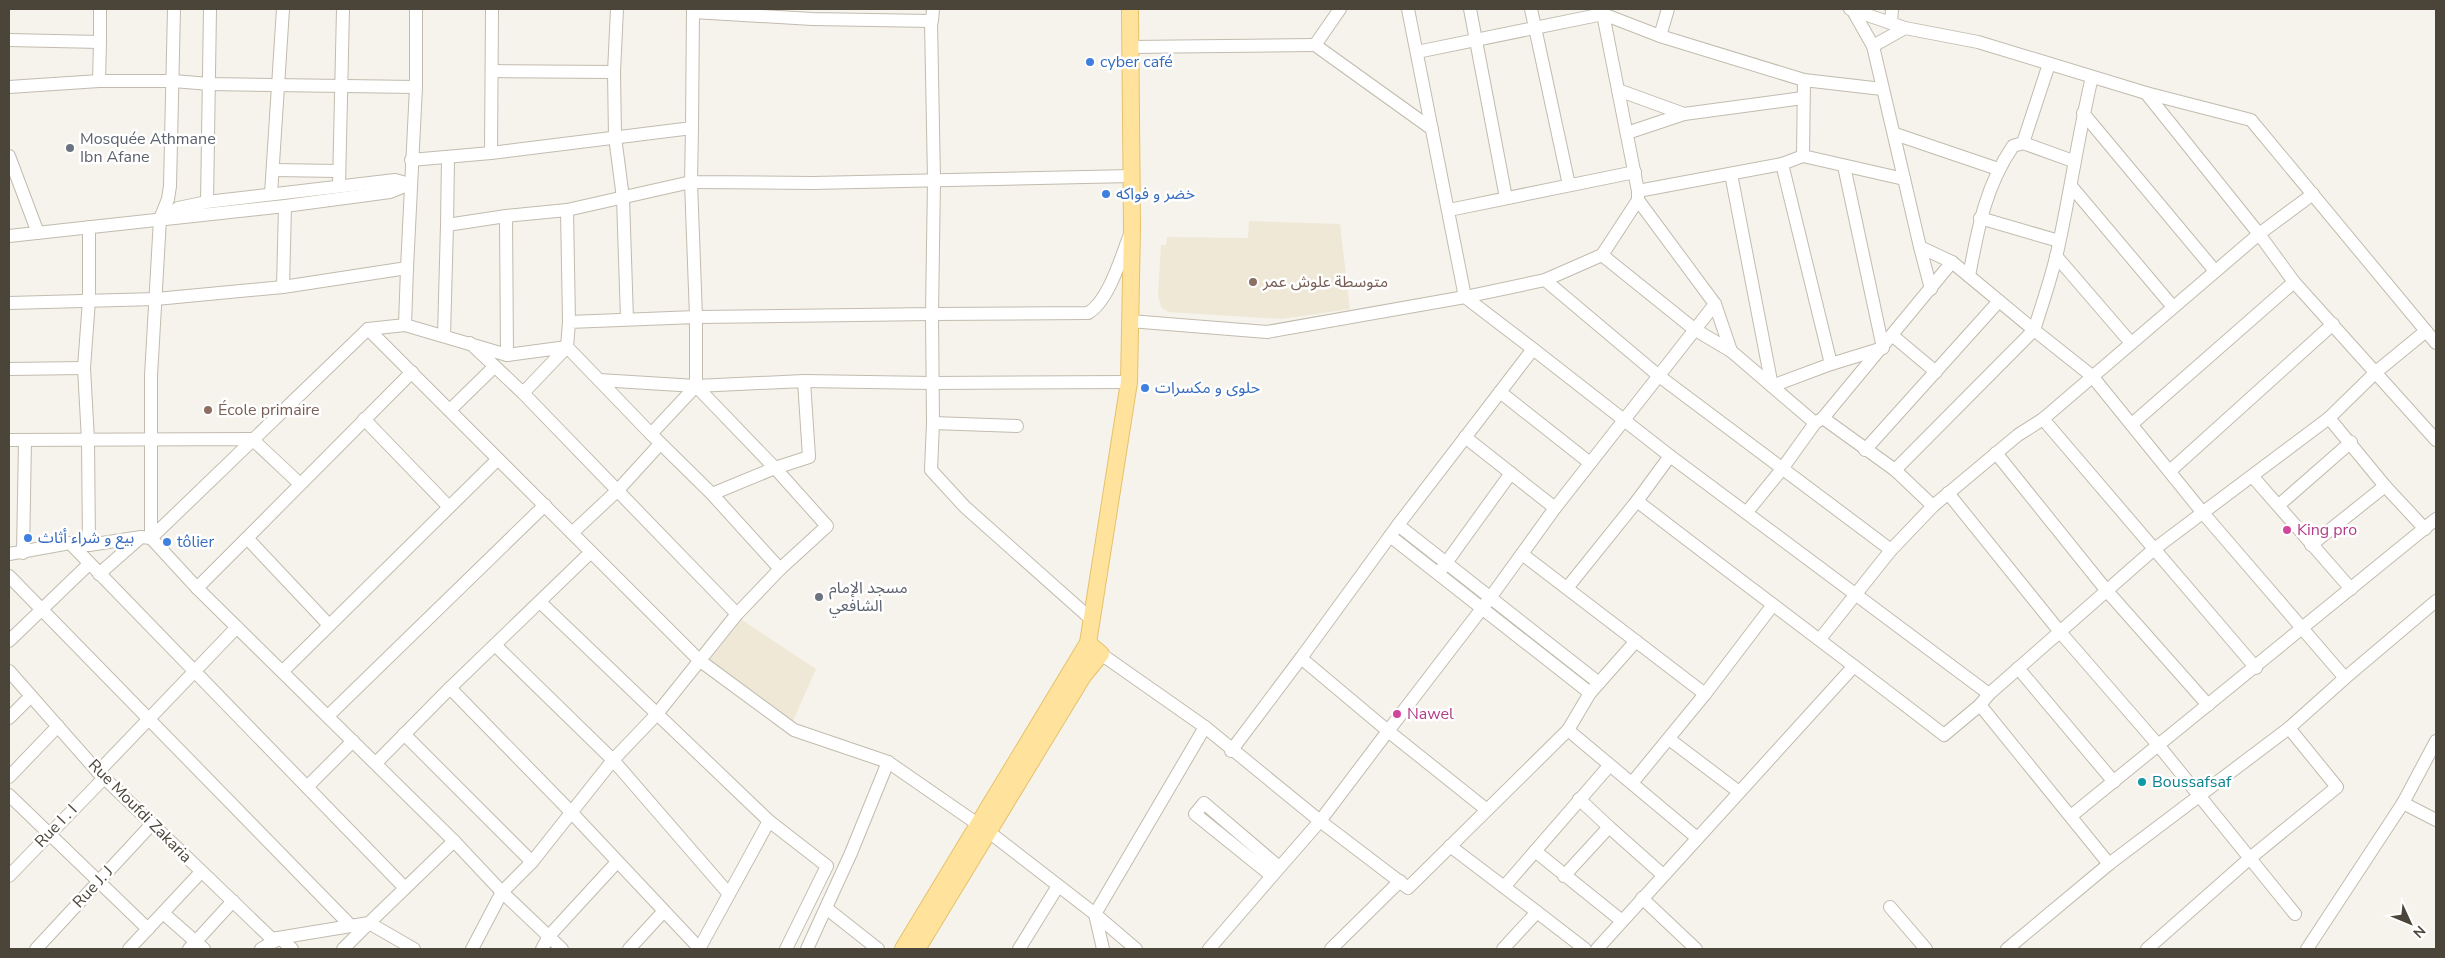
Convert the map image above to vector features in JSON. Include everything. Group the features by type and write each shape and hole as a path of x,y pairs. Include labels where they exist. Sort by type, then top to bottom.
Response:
{"main road":[{"path":"917,949 1088,643 1129,382 1132,228 1130,9"},
{"path":"903,949 984,829 1083,676 1101,654 1088,643"}],"street":[{"path":"99,81 100,9"},
{"path":"174,9 173,80 170,99 170,186 168,199 160,219 146,537 376,763 502,892 562,949"},
{"path":"207,202 210,9"},
{"path":"271,194 280,85 283,9"},
{"path":"339,186 343,86 343,9"},
{"path":"405,324 411,160 416,87 416,9"},
{"path":"491,153 492,9"},
{"path":"617,9 614,72 616,137 623,198 627,319"},
{"path":"1315,44 1340,9"},
{"path":"1408,9 1465,297 1670,456 1857,593 1989,694"},
{"path":"1470,9 1506,198"},
{"path":"1531,9 1569,185"},
{"path":"1660,36 1668,9"},
{"path":"1851,9 1905,28 1978,42 2146,93 2251,120 2436,343"},
{"path":"1851,9 1873,46 1931,289"},
{"path":"1891,23 1892,9"},
{"path":"651,434 696,386 696,317 691,182 693,10 812,19 932,15 934,180 933,423 931,470 965,508 1091,619"},
{"path":"1417,52 1603,12 1660,36 1804,80 1882,89"},
{"path":"1603,12 1635,172 1638,196 1715,304 1730,351"},
{"path":"1873,46 1905,28"},
{"path":"9,40 100,42"},
{"path":"1130,47 1315,44 1432,129"},
{"path":"2023,143 2049,64"},
{"path":"492,71 614,72"},
{"path":"1895,470 2034,330 2056,256 2071,186 2073,161 2092,77"},
{"path":"9,86 99,81 173,80 210,84 416,87"},
{"path":"1802,156 1804,80"},
{"path":"1618,90 1684,114"},
{"path":"2146,93 2259,234 2294,282 2436,440"},
{"path":"1627,133 1684,114 1804,98"},
{"path":"2083,113 2215,271"},
{"path":"411,160 448,158 692,128"},
{"path":"1895,134 1998,169"},
{"path":"1969,276 1980,218 1998,169 2013,146 2023,143 2073,161"},
{"path":"9,156 38,233"},
{"path":"1130,321 1267,332 1465,297 1544,280 1602,255 1638,196 1782,164 1802,156 1904,179"},
{"path":"444,336 448,158"},
{"path":"1782,164 1831,364"},
{"path":"1844,166 1883,348"},
{"path":"273,170 339,171"},
{"path":"1449,210 1635,172"},
{"path":"1731,174 1772,386"},
{"path":"447,225 506,216 568,210 691,182 813,183 1132,176"},
{"path":"160,219 178,208 207,202 395,180 410,184"},
{"path":"9,236 89,226 160,219 180,219 285,206 390,192 410,184"},
{"path":"2071,186 2173,307"},
{"path":"1820,639 1891,550 1933,506 1996,453 2043,419 2259,234 2313,194"},
{"path":"282,287 285,206"},
{"path":"523,392 567,347 569,322 568,210"},
{"path":"506,216 507,355"},
{"path":"1980,218 2059,241"},
{"path":"89,226 89,300 84,368 88,440 89,545"},
{"path":"569,322 696,317 1088,313 1097,306 1116,272 1132,228"},
{"path":"1920,247 1952,262 2092,376 2203,513 2345,678"},
{"path":"1602,255 1694,329 1730,351 1772,386 1819,420 1895,470 1933,506"},
{"path":"2056,256 2131,343"},
{"path":"1747,512 1819,420 1883,348 1952,262"},
{"path":"9,303 156,299 282,287 407,268"},
{"path":"1544,280 1659,376 1891,550"},
{"path":"2132,424 2294,282"},
{"path":"1865,450 1999,301"},
{"path":"1209,949 1320,821 1486,603 1555,508 1626,420 1715,304"},
{"path":"99,574 146,537 368,329 405,324 507,355 567,347"},
{"path":"2170,472 2333,324"},
{"path":"368,329 699,660 794,730 888,762 984,829 1095,914 1136,949"},
{"path":"1637,500 1772,606 1820,639 1944,735 2153,550 2330,418 2376,372 2426,331"},
{"path":"1892,336 1936,372"},
{"path":"470,343 523,392 737,614"},
{"path":"567,347 660,444 712,494 780,569"},
{"path":"1772,386 1831,364 1883,348"},
{"path":"1232,751 1398,525 1533,349"},
{"path":"450,410 494,367"},
{"path":"9,369 84,368"},
{"path":"197,588 412,372"},
{"path":"599,380 696,386 804,381 932,383 1129,382"},
{"path":"712,494 775,468 808,457 804,381"},
{"path":"472,949 502,892 532,862 613,760 656,714 737,614 780,569 828,526 696,386"},
{"path":"1500,392 1590,463"},
{"path":"2330,418 2385,486 2425,529"},
{"path":"364,419 449,507"},
{"path":"2043,419 2153,550 2256,668"},
{"path":"933,423 1017,426"},
{"path":"1465,437 1555,508"},
{"path":"9,440 252,439 300,484"},
{"path":"23,553 25,441"},
{"path":"2279,505 2351,442"},
{"path":"572,533 618,490 660,444"},
{"path":"1996,453 2107,591 2208,705"},
{"path":"1567,588 1670,456"},
{"path":"283,671 497,460"},
{"path":"1442,569 1511,473"},
{"path":"2253,477 2351,590"},
{"path":"2311,545 2385,486"},
{"path":"1948,493 2060,632 2159,746 2294,914"},
{"path":"328,716 545,505"},
{"path":"2071,816 2256,668 2436,519"},
{"path":"1398,525 1442,569"},
{"path":"1390,536 1442,569 1594,688"},
{"path":"9,554 23,553 70,543 89,545 146,537"},
{"path":"247,538 329,625"},
{"path":"70,543 405,888"},
{"path":"376,763 450,688 591,552"},
{"path":"1522,554 1705,694"},
{"path":"9,641 40,608 89,564"},
{"path":"9,576 351,926"},
{"path":"2007,949 2108,864 2200,797 2289,728 2436,601"},
{"path":"540,602 769,822 841,875"},
{"path":"1632,783 1705,694 1772,606"},
{"name":"Rue I . I","path":"9,876 149,720 237,626"},
{"path":"1101,654 1205,727 1320,821 1408,888 1568,730 1594,688 1636,641"},
{"path":"495,645 613,760 729,894"},
{"path":"1302,658 1487,810"},
{"path":"1597,949 1696,837 1854,666"},
{"path":"2018,668 2114,782"},
{"name":"Rue Moufdi Zakaria","path":"9,671 101,775 201,872 276,938 292,949"},
{"path":"450,688 571,812 699,949 769,822"},
{"path":"9,718 31,696"},
{"path":"1980,705 2108,864"},
{"path":"9,776 58,726"},
{"path":"1103,949 1095,914 1205,727"},
{"path":"2146,949 2337,787 2289,728"},
{"path":"1568,730 1696,837"},
{"path":"404,734 532,862"},
{"path":"1669,739 1739,792"},
{"path":"307,787 353,741"},
{"path":"2307,949 2403,803 2436,741"},
{"path":"807,949 841,875 888,762"},
{"path":"1504,887 1609,766"},
{"path":"9,795 148,929"},
{"path":"1579,799 1663,875"},
{"path":"1204,803 1276,872 1195,814 1204,803"},
{"path":"2403,803 2436,820"},
{"name":"Rue J. J","path":"36,949 152,825"},
{"path":"1564,876 1609,827"},
{"path":"343,949 454,841"},
{"path":"1450,846 1585,949"},
{"path":"1535,851 1622,921"},
{"path":"542,949 549,936 617,862"},
{"path":"786,949 827,866"},
{"path":"129,949 201,872"},
{"path":"1331,949 1400,881"},
{"path":"1019,949 1058,886"},
{"path":"1642,898 1696,949"},
{"path":"163,912 197,947 233,901"},
{"path":"1890,907 1926,949"},
{"path":"826,908 878,949"},
{"path":"629,949 663,912"},
{"path":"1503,949 1537,912"},
{"path":"261,949 276,938 369,923 414,949"}],"shaded area":[{"name":"متوسطة علوش عمر","path":"1249,221 1340,224 1350,309 1281,319 1168,312 1161,307 1158,295 1161,245 1166,245 1167,237 1248,238"},
{"path":"742,620 816,669 792,723 704,667"}],"place":[{"name":"cyber café","path":"1090,62"},
{"name":"Mosquée Athmane Ibn Afane","path":"70,148"},
{"name":"خضر و فواكه","path":"1106,194"},
{"name":"متوسطة علوش عمر","path":"1253,282"},
{"name":"حلوى و مكسرات","path":"1145,388"},
{"name":"École primaire","path":"208,410"},
{"name":"King pro","path":"2287,530"},
{"name":"بيع و شراء أثاث","path":"28,538"},
{"name":"tôlier","path":"167,542"},
{"name":"مسجد الإمام الشافعي","path":"819,597"},
{"name":"Nawel","path":"1397,714"},
{"name":"Boussafsaf","path":"2142,782"}]}
